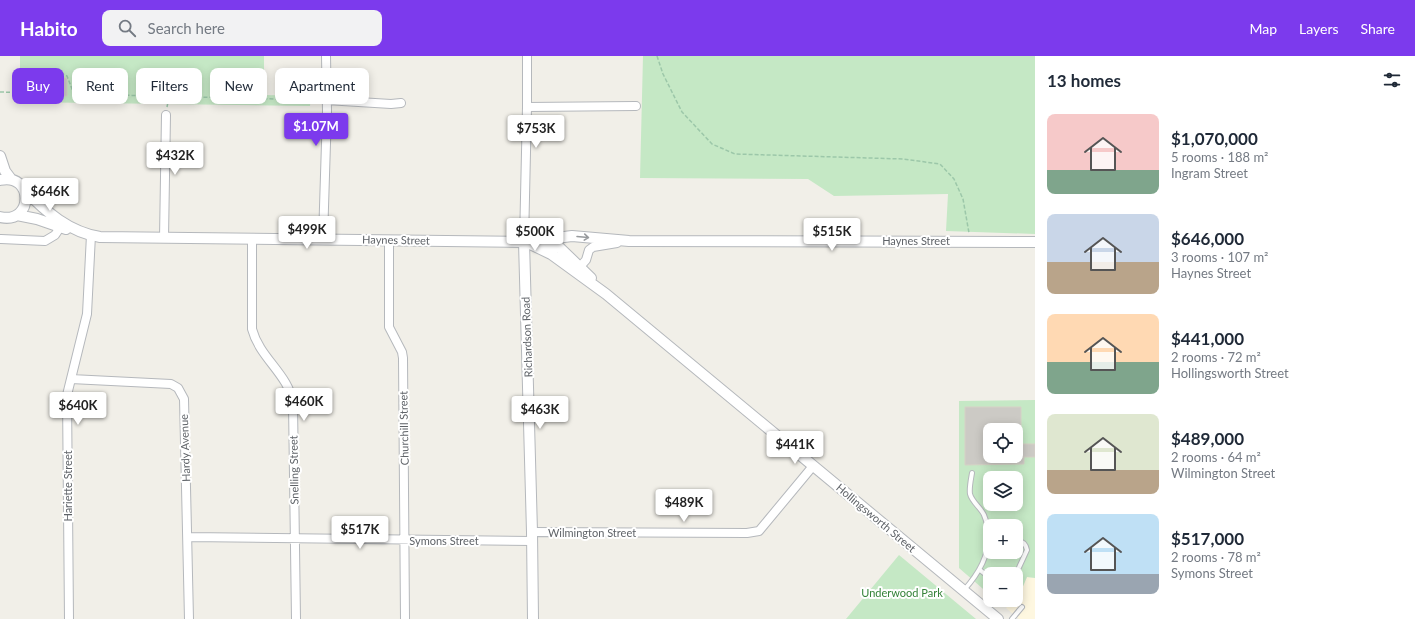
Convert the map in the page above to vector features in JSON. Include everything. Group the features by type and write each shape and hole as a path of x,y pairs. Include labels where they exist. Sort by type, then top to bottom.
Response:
{"street":[{"path":"326,56 326,68"},
{"name":"Richardson Road","path":"527,56 524,242 533,619"},
{"path":"369,103 401,103"},
{"path":"323,238 326,104"},
{"path":"527,107 636,106"},
{"path":"164,238 166,115"},
{"path":"0,156 5,171 11,179 21,185 61,226"},
{"path":"0,180 11,179"},
{"path":"0,218 6,219 17,215 24,207 26,196 25,190"},
{"path":"17,215 61,226"},
{"path":"1,239 45,241 56,235 61,226"},
{"name":"Haynes Street","path":"61,226 91,235 164,238 323,238 524,242 572,236 629,242 1035,242"},
{"name":"Hariette Street","path":"69,619 68,395 87,314 91,235"},
{"name":"Snelling Street","path":"252,238 252,329 255,342 288,385 292,394 296,619"},
{"name":"Churchill Street","path":"389,240 389,327 402,352 403,358 405,619"},
{"name":"Hollingsworth Street","path":"545,240 560,248 578,269 606,294 998,619"},
{"name":"Hollingsworth Street","path":"524,242 551,254 578,269"},
{"name":"Haynes Street","path":"578,269 586,260 589,250 593,247 629,242"},
{"name":"Hardy Avenue","path":"71,379 159,382 171,384 178,388 184,399 189,619"},
{"name":"Wilmington Street","path":"532,537 747,534 759,531 813,466"},
{"name":"Symons Street","path":"188,537 405,540 532,537"}],"lane":[{"path":"972,473 970,495 984,515 985,519"},
{"path":"1023,543 1026,545 1027,550 1023,559"},
{"path":"964,591 980,570 986,559"},
{"path":"1012,619 1022,607"}],"path":[{"path":"657,56 663,74 682,112 712,144 735,154 903,159 940,164 954,179 963,199 970,241"},
{"path":"0,92 36,93 50,72 59,72 68,76 74,94 136,96"},
{"path":"202,98 275,99"},
{"path":"166,115 168,104"}],"shaded area":[{"path":"1027,577 1035,578 1035,619 1019,619 1006,608 1023,607 1023,586"}],"green space":[{"path":"20,56 264,56 264,68 210,68 210,104 267,104 267,95 275,95 275,104 310,104 310,106 165,104 202,104 202,68 136,68 136,104 128,103 128,68 72,68 72,103 64,103 64,68 20,68"},
{"path":"643,56 1035,56 1035,234 946,231 948,194 834,196 808,179 640,178"},
{"path":"1035,400 1035,578 1027,577 1023,586 1023,567 983,567 983,589 959,568 959,401"},
{"name":"Underwood Park","path":"899,555 976,619 846,619"}],"building":[{"path":"64,78 67,78 67,96 64,96"},
{"path":"965,407 1021,407 1021,423 983,423 983,463 1023,463 1023,444 1035,444 1035,457 1024,457 1024,464 965,465"}]}
